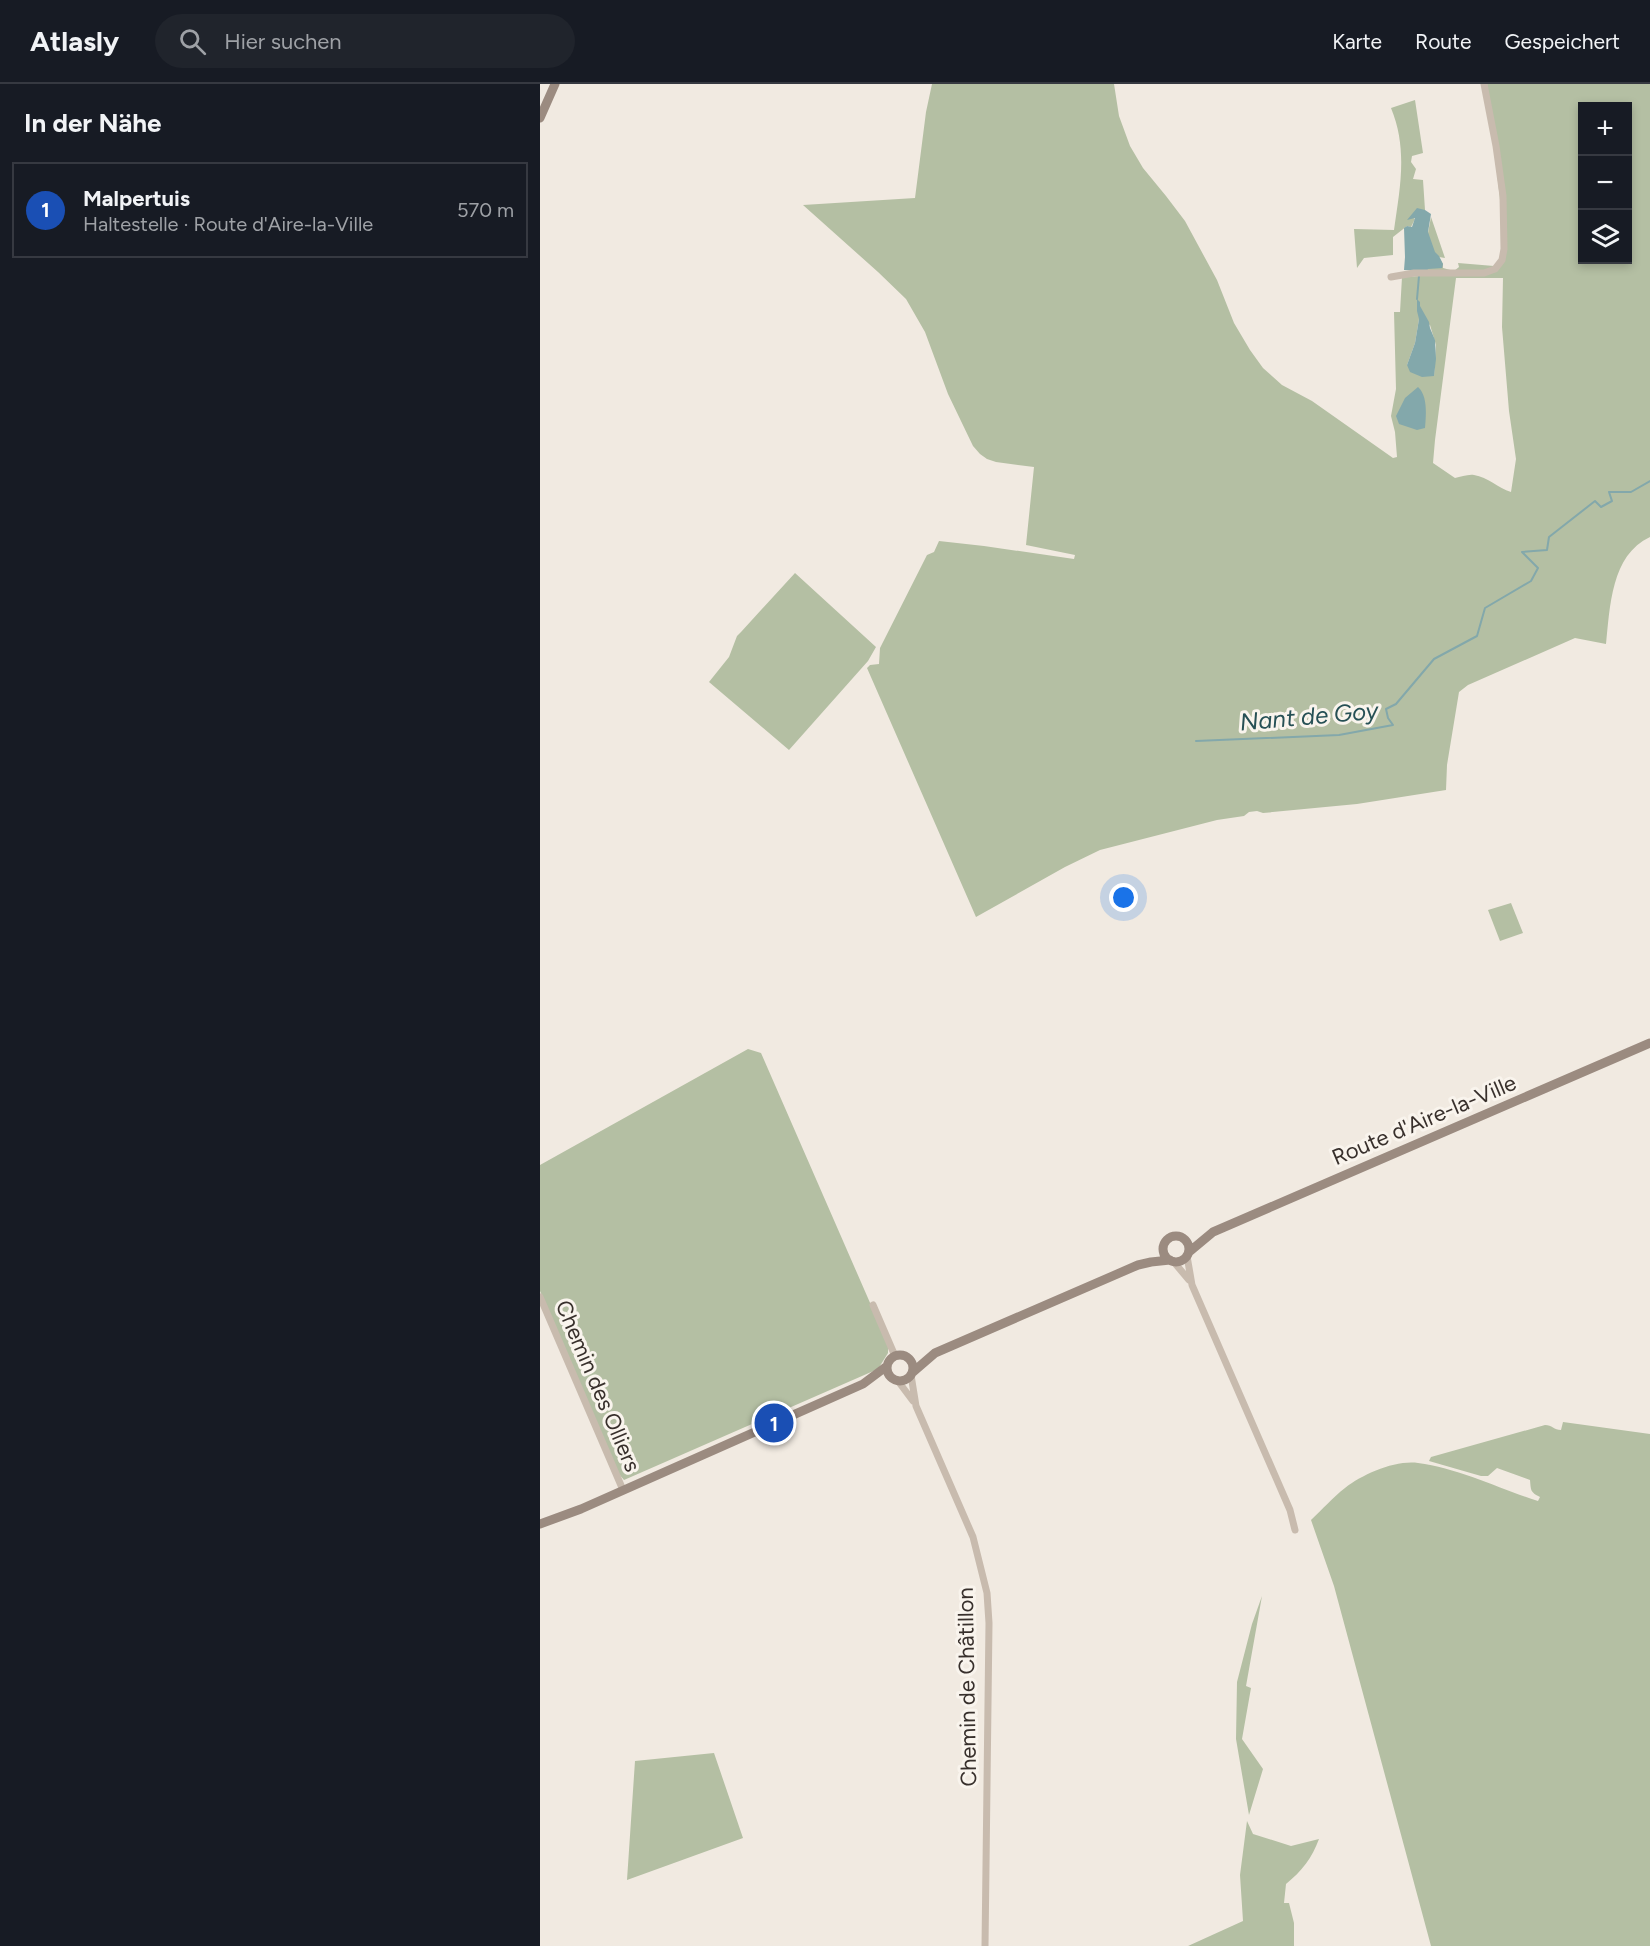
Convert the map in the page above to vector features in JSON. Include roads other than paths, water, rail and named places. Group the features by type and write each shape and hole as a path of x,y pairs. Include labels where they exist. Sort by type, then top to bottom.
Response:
{"main road":[{"path":"540,118 555,84"},
{"name":"Route d'Aire-la-Ville","path":"1180,1236 1213,1232 1650,1043"},
{"name":"Route d'Aire-la-Ville","path":"1188,1254 1213,1232"},
{"path":"896,1381 888,1374 887,1366 888,1361 895,1356 935,1353 1138,1265 1182,1260 1188,1254 1188,1243 1180,1236 1170,1237 1138,1265"},
{"path":"1164,1244 1164,1253 1172,1261"},
{"path":"863,1384 905,1380 935,1353"},
{"path":"906,1356 912,1364 912,1373"},
{"path":"540,1524 623,1490 863,1384 887,1366"}],"street":[{"path":"1391,277 1414,273 1484,273 1495,269 1502,260 1504,241 1502,187 1484,84"},
{"path":"1188,1254 1192,1285 1290,1510 1295,1530"},
{"path":"1172,1261 1192,1285"},
{"name":"Chemin des Olliers","path":"540,1297 623,1490"},
{"path":"873,1305 895,1356"},
{"name":"Chemin de Châtillon","path":"912,1373 916,1406"},
{"name":"Chemin de Châtillon","path":"896,1381 916,1406 973,1537 987,1593 989,1634 985,1946"}],"water":[{"path":"1417,208 1431,214 1428,232 1435,252 1443,264 1442,268 1427,271 1404,270 1404,228 1412,227 1415,218 1407,220"},
{"path":"1417,299 1435,340 1434,376 1422,377 1410,372 1407,365 1415,343 1419,319"},
{"path":"1418,387 1425,400 1426,417 1425,428 1417,430 1399,424 1396,416 1405,398"}],"waterway":[{"path":"1417,299 1419,276"},
{"name":"Nant de Goy","path":"1196,741 1339,735 1393,725 1386,709 1396,704 1434,659 1477,636 1485,608 1531,581 1538,568 1522,552 1547,550 1549,537 1595,501 1601,507 1612,501 1609,492 1631,492 1650,481"}],"place":[{"name":"Malpertuis","path":"774,1423"}]}
